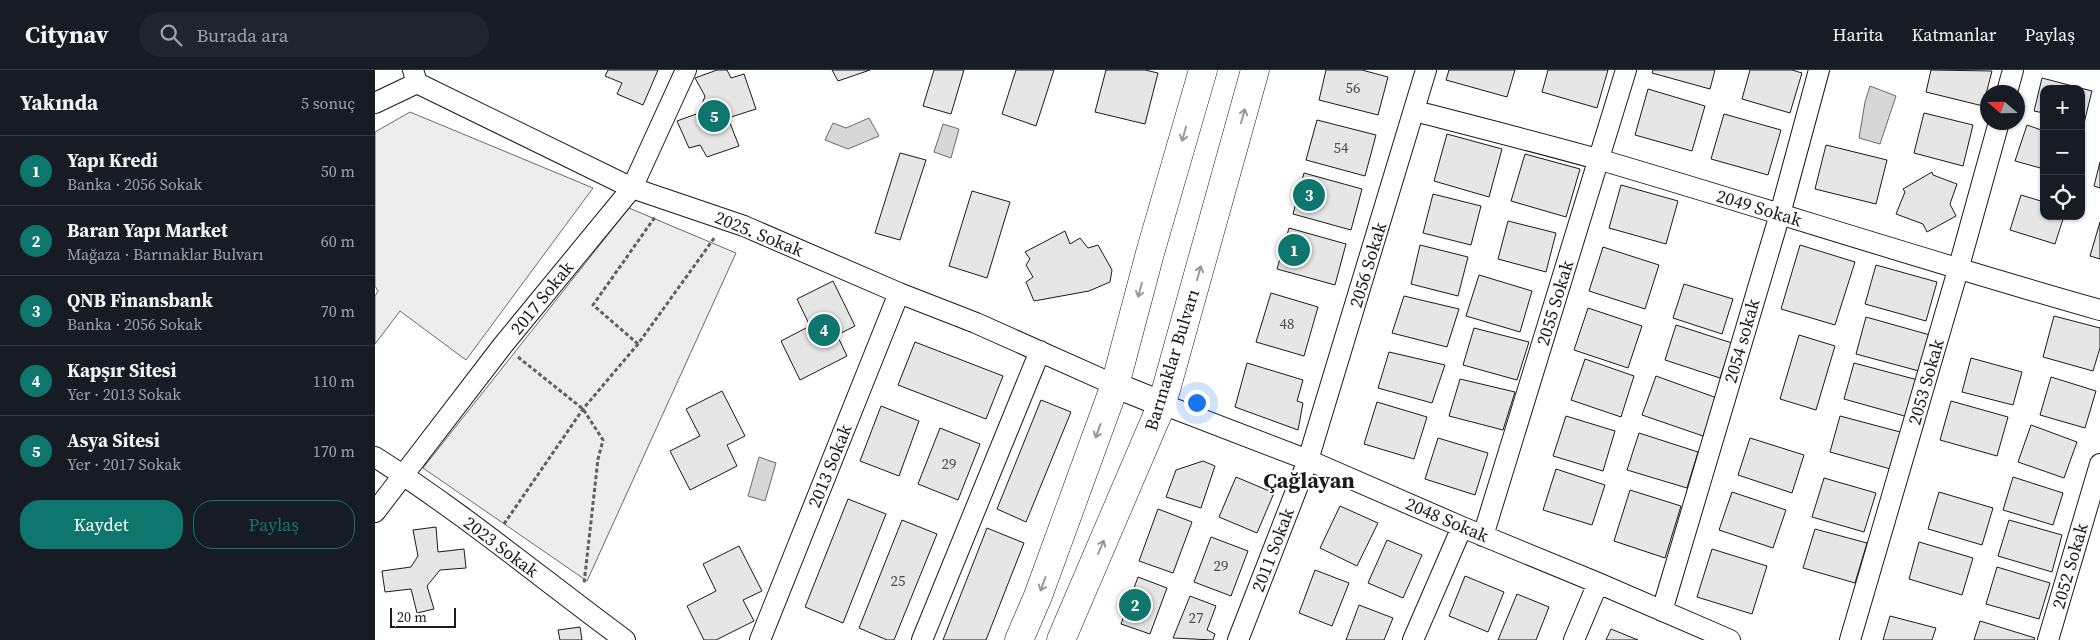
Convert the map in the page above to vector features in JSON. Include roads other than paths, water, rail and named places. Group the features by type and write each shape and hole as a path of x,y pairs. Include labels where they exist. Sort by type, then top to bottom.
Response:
{"main road":[{"path":"1019,640 1038,596 1115,385 1150,253 1203,70"},
{"name":"Barınaklar Bulvarı","path":"1061,640 1162,404 1255,70"}],"street":[{"name":"2017 Sokak","path":"375,512 503,345 632,188 686,70"},
{"name":"2056 Sokak","path":"1308,460 1426,70"},
{"name":"2055 Sokak","path":"1483,536 1626,70"},
{"name":"2054 sokak","path":"1662,611 1780,214 1819,70"},
{"path":"2009,85 2013,70"},
{"name":"2025. Sokak","path":"415,76 632,188 744,226 899,293 976,323 1115,385"},
{"path":"375,103 415,76"},
{"name":"2049 Sokak","path":"1415,111 1599,160 1958,270 2100,310"},
{"name":"2053 Sokak","path":"1849,640 1958,270 1997,130"},
{"name":"2013 Sokak","path":"760,640 899,293"},
{"path":"922,640 1040,352"},
{"path":"1115,385 1162,404"},
{"name":"2048 Sokak","path":"1162,404 1308,460 1730,640"},
{"name":"2023 Sokak","path":"375,457 403,475 492,540 625,640"},
{"name":"2011 Sokak","path":"1238,640 1308,460"},
{"name":"2052 Sokak","path":"2048,640 2100,464"},
{"path":"1413,640 1462,527"},
{"path":"1574,640 1598,583"}],"place":[{"name":"Asya Sitesi","path":"714,116"},
{"name":"QNB Finansbank","path":"1309,195"},
{"name":"Yapı Kredi","path":"1294,250"},
{"name":"Kapşır Sitesi","path":"824,330"},
{"name":"Baran Yapı Market","path":"1135,605"}],"district":[{"name":"Çağlayan","path":"1309,480"}]}
